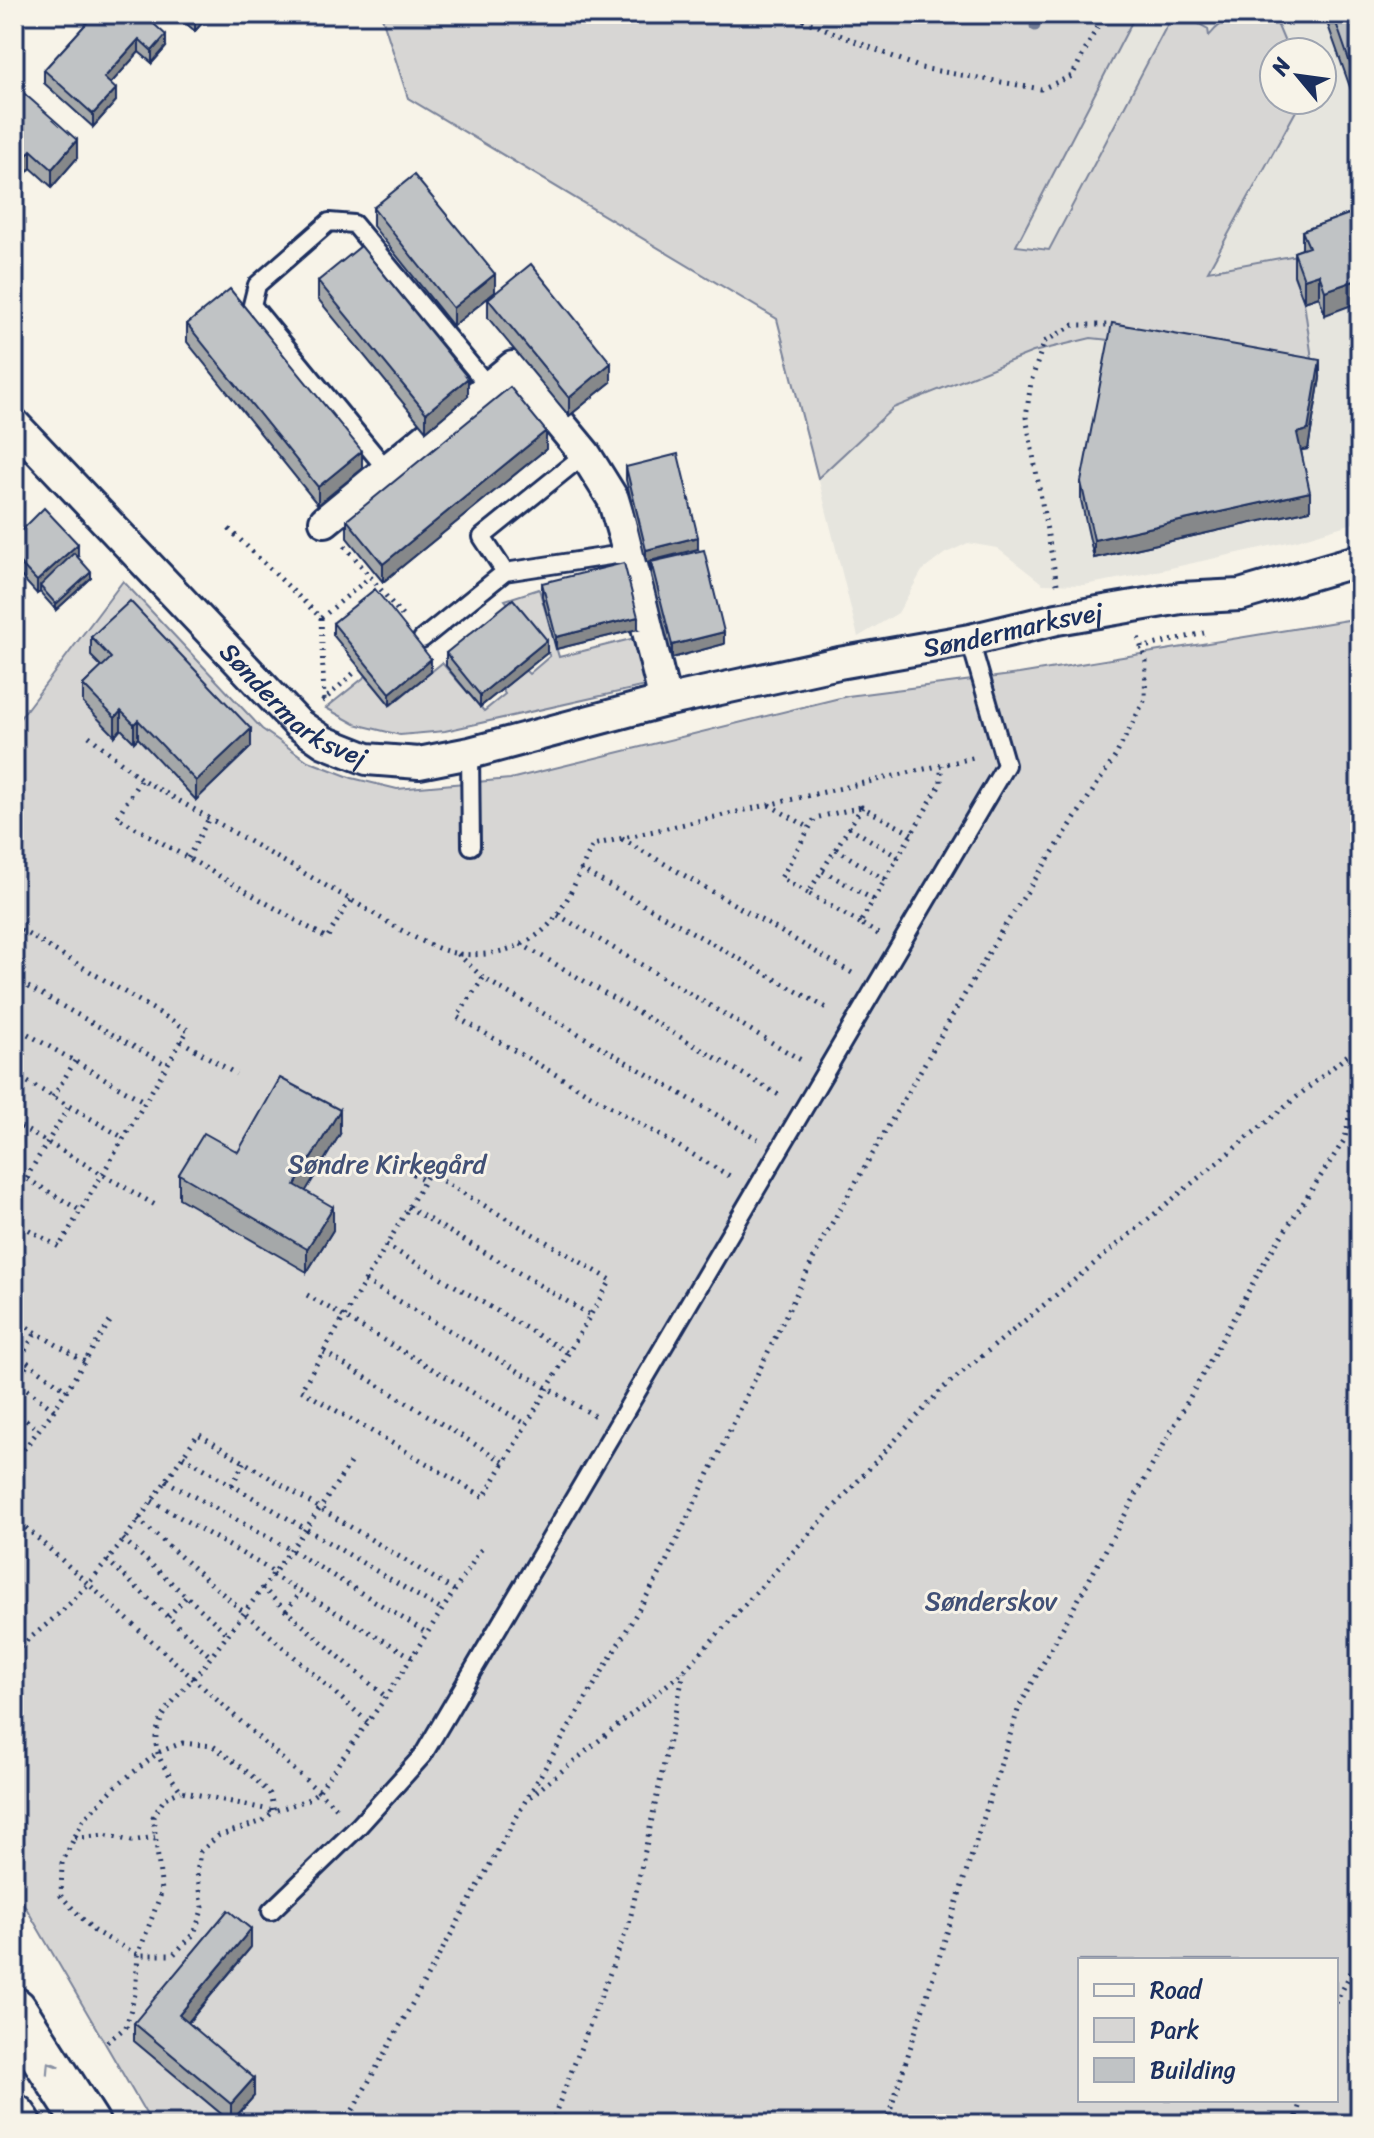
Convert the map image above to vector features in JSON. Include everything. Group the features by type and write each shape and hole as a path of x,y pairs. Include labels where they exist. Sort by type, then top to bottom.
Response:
{"main road":[{"path":"14,2010 87,2124"},
{"path":"14,2117 19,2124"}],"street":[{"path":"325,521 513,367 585,454 613,499 665,701"},
{"name":"Søndermarksvej","path":"14,424 298,724 324,742 367,759 419,763 470,753 665,701 839,663 970,640 1057,619 1181,598 1240,595 1360,560"}],"lane":[{"path":"387,470 252,305 257,285 329,222 354,224 489,387"},
{"path":"505,572 482,537 585,454"},
{"path":"422,639 505,572 629,553"},
{"path":"271,1911 358,1827 423,1755 1006,765 970,640"},
{"path":"470,753 471,846"}],"path":[{"path":"788,14 921,68 1041,89 1072,76 1104,14"},
{"path":"1057,619 1057,577 1026,417 1031,382 1044,342 1074,325 1109,323 1124,326"},
{"path":"325,521 422,639"},
{"path":"229,529 321,618 324,701"},
{"path":"321,618 370,577"},
{"path":"345,2124 526,1800 661,1572 824,1237 1002,930 1115,757 1145,699 1146,661 1140,648 1134,608"},
{"path":"298,724 356,671"},
{"path":"89,736 141,779 420,940 458,954 499,953 541,933 558,915 593,845 1001,752"},
{"path":"860,923 941,783 941,765"},
{"path":"141,779 117,817 327,938 350,900"},
{"path":"769,805 810,828"},
{"path":"900,947 781,878 815,818 862,807 912,834"},
{"path":"808,893 862,807"},
{"path":"188,858 209,818"},
{"path":"849,827 898,857"},
{"path":"621,839 876,987"},
{"path":"836,849 885,880"},
{"path":"580,869 854,1024"},
{"path":"822,870 874,900"},
{"path":"558,915 824,1075"},
{"path":"14,926 188,1030 59,1247 14,1221"},
{"path":"521,944 804,1110"},
{"path":"458,954 483,978 779,1152"},
{"path":"483,978 457,1017 756,1191"},
{"path":"14,979 167,1065"},
{"path":"14,1026 145,1102"},
{"path":"181,1041 236,1074"},
{"path":"526,1800 684,1671 943,1388 1360,1045"},
{"path":"886,2124 1019,1707 1265,1261 1345,1139 1360,1056"},
{"path":"53,1097 75,1061"},
{"path":"14,1074 124,1138"},
{"path":"26,1178 69,1106"},
{"path":"14,1123 157,1206"},
{"path":"385,1158 424,1180"},
{"path":"14,1171 81,1211"},
{"path":"429,1173 611,1280 484,1497 301,1390 408,1207 429,1173"},
{"path":"408,1207 590,1315"},
{"path":"386,1245 568,1353"},
{"path":"365,1281 617,1429"},
{"path":"307,1295 526,1424"},
{"path":"14,1319 85,1362"},
{"path":"14,1462 54,1410 111,1320"},
{"path":"21,1357 36,1332"},
{"path":"323,1352 504,1462"},
{"path":"14,1353 67,1390"},
{"path":"29,1363 15,1380 54,1410"},
{"path":"14,1410 38,1430"},
{"path":"14,1651 63,1611 88,1584 152,1501 198,1434 454,1590"},
{"path":"14,1438 25,1447"},
{"path":"183,1456 442,1610"},
{"path":"232,1485 244,1462"},
{"path":"181,1791 161,1763 156,1733 164,1715 306,1530 350,1463"},
{"path":"166,1481 291,1550 427,1633"},
{"path":"152,1501 412,1657"},
{"path":"14,1517 358,1827"},
{"path":"138,1519 368,1722"},
{"path":"123,1539 228,1634"},
{"path":"274,1811 270,1794 250,1774 213,1746 182,1743 159,1752 117,1785 83,1820 62,1863 61,1896 94,1931 138,1955 173,1955 194,1934 203,1907 197,1873 200,1852 218,1836 263,1821 274,1811 307,1800 318,1792 386,1697 484,1545"},
{"path":"107,1560 211,1657"},
{"path":"262,1587 386,1697"},
{"path":"286,1611 300,1592"},
{"path":"168,1617 186,1597"},
{"path":"551,2124 629,1924 684,1671"},
{"path":"107,2042 126,2027 135,1994 138,1955 162,1891 153,1817 165,1798 181,1791 274,1811"},
{"path":"74,1839 105,1835 132,1841 155,1837"},
{"path":"1338,1999 1360,1954"},
{"path":"1294,2124 1300,2102"}],"shaded area":[{"path":"1136,14 1360,14 1360,521 1297,540 1084,585 1043,584 997,548 968,543 944,554 922,571 898,613 858,637 798,397 946,350 1015,247"}],"green space":[{"path":"381,14 1136,14 1016,246 1049,250 1173,14 1181,14 1208,29 1209,36 1230,18 1245,14 1273,14 1282,36 1258,36 1258,116 1293,116 1208,271 1302,254 1294,276 1304,302 1314,373 1166,346 1091,338 1033,352 893,408 818,478 777,319 408,98"},
{"path":"123,581 262,729 308,761 352,778 397,789 510,779 848,696 1019,674 1360,618 1360,2124 152,2124 25,1906 14,1893 14,726"},
{"path":"539,589 559,657 639,637 650,685 445,731 400,735 355,724 326,708 366,676 391,705 442,663 484,711 505,694 502,689 525,670 529,674 550,656 505,600"}],"building":[{"path":"95,14 143,14 166,35 152,51 139,39 104,78 116,89 93,114 44,70"},
{"path":"1333,14 1360,14 1360,92"},
{"path":"18,88 77,140 52,169 31,150 14,170 14,93"},
{"path":"414,175 495,274 453,308 373,208"},
{"path":"1360,210 1360,279 1325,291 1319,274 1304,279 1294,252 1309,247 1302,231"},
{"path":"361,246 468,378 426,413 318,281"},
{"path":"531,264 611,363 569,398 488,299"},
{"path":"230,289 362,451 318,487 187,324"},
{"path":"1112,323 1320,360 1308,430 1297,433 1310,492 1094,540 1081,482"},
{"path":"510,387 546,431 383,564 347,520"},
{"path":"678,454 698,537 646,550 626,467"},
{"path":"44,508 78,544 37,581 19,562 14,570 14,538"},
{"path":"704,550 724,632 672,645 651,562"},
{"path":"74,553 91,572 56,604 40,586"},
{"path":"624,563 638,617 556,637 542,583"},
{"path":"375,589 431,659 390,693 333,623"},
{"path":"513,599 547,640 480,695 446,653"},
{"path":"130,601 251,729 196,781 138,720 134,724 121,711 115,718 83,685 111,658 91,637"},
{"path":"280,1078 340,1110 295,1185 333,1207 307,1249 179,1174 204,1133 238,1152"},
{"path":"228,1910 251,1929 179,2015 254,2078 231,2104 134,2023"}],"waterway":[{"path":"1035,26 1038,14"}],"park label":[{"name":"Søndre Kirkegård","path":"387,1164"},
{"name":"Sønderskov","path":"991,1601"}]}
